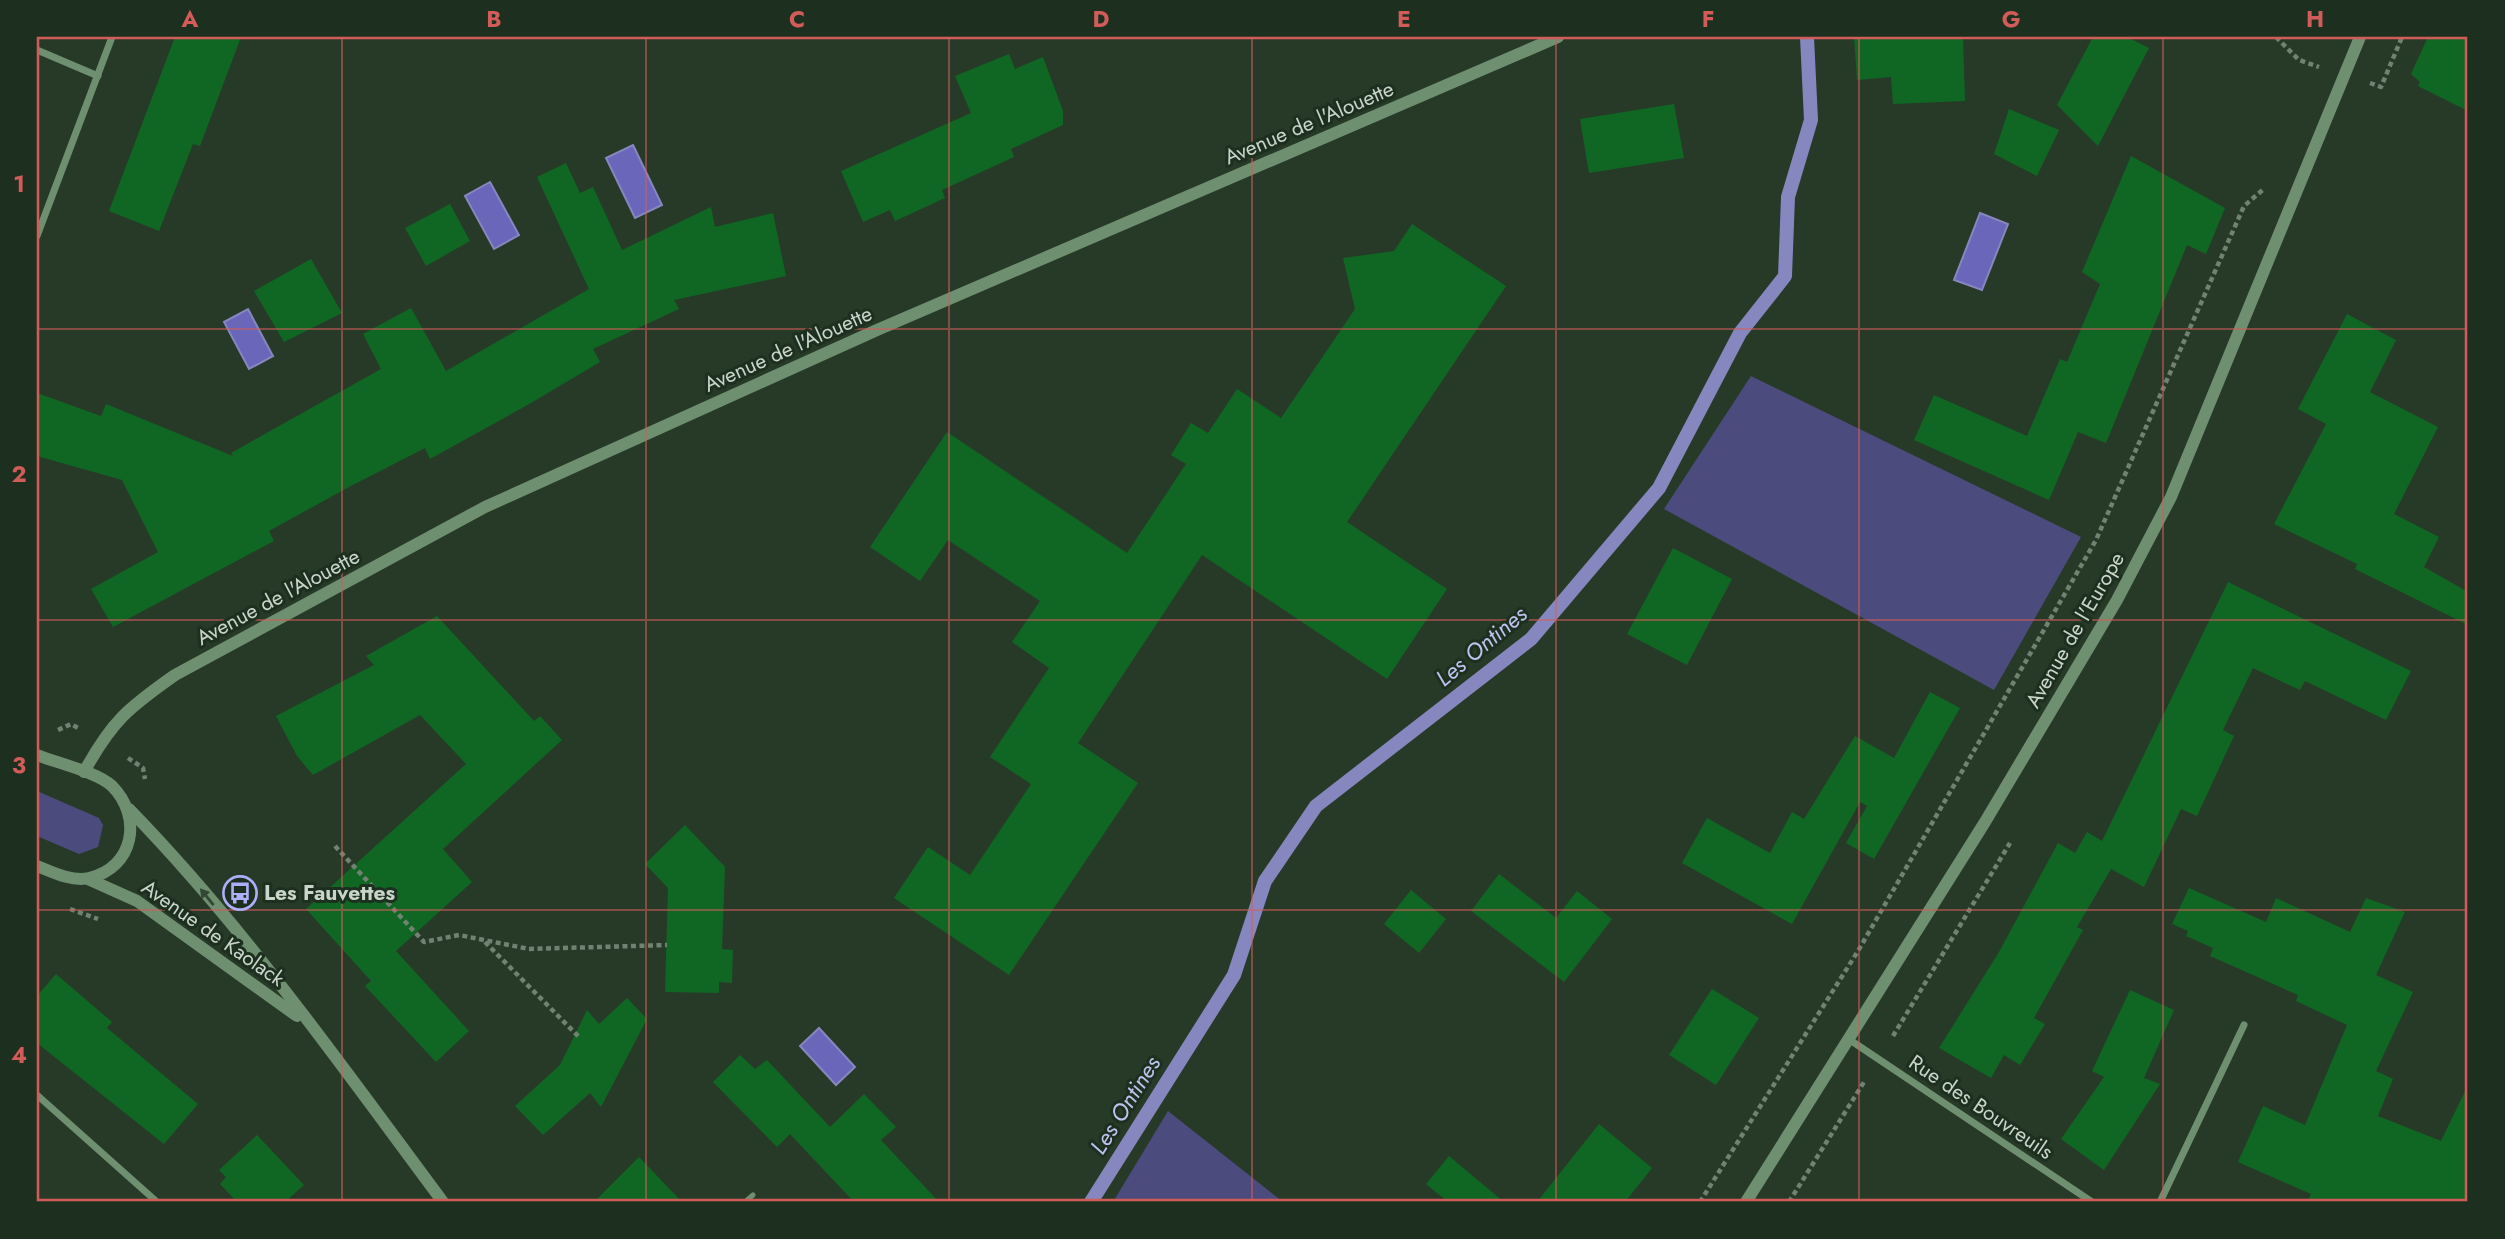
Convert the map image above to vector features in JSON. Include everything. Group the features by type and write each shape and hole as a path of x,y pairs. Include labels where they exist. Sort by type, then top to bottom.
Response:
{"street":[{"path":"37,236 112,37"},
{"name":"Avenue de l'Alouette","path":"84,772 101,740 128,708 175,675 485,507 877,330 1558,37"},
{"name":"Avenue de l'Europe","path":"1746,1202 1850,1040 2117,600 2171,497 2360,37"},
{"path":"37,50 98,76"},
{"path":"37,755 111,785 129,809 132,840 116,867 88,879 60,876 37,866"},
{"name":"Avenue de Kaolack","path":"129,809 173,854 312,1026 443,1202"},
{"name":"Avenue de Kaolack","path":"88,879 137,901 312,1026"},
{"path":"2160,1202 2244,1024"},
{"name":"Rue des Bouvreuils","path":"1850,1040 2092,1202"},
{"path":"37,1095 157,1202"}],"lane":[{"path":"745,1202 752,1195"}],"path":[{"path":"2276,37 2299,60"},
{"path":"1700,1202 1858,951 2096,540 2244,206 2264,188 2305,176"},
{"path":"335,846 424,942 459,935 529,949 667,945"},
{"path":"485,942 579,1037"}],"shaded area":[{"path":"633,145 662,205 635,218 606,158"},
{"path":"490,182 519,235 494,249 465,196"},
{"path":"1980,213 2008,224 1982,290 1954,280"},
{"path":"248,309 273,356 249,369 224,322"},
{"path":"1751,376 2081,537 1994,690 1664,509"},
{"path":"37,791 99,818 103,825 98,847 79,854 37,836"},
{"path":"819,1028 855,1067 836,1085 800,1046"},
{"path":"1168,1111 1283,1202 1113,1202"}],"building":[{"path":"175,37 241,37 200,146 193,144 159,231 109,211"},
{"path":"1854,37 1963,37 1965,101 1893,104 1891,77 1857,80"},
{"path":"2093,37 2127,37 2149,48 2098,146 2057,105"},
{"path":"2428,37 2468,37 2468,111 2418,86 2420,82 2411,74"},
{"path":"1009,54 1015,69 1043,57 1063,111 1063,125 1011,149 1014,157 942,190 945,198 895,221 890,210 863,222 841,171 971,113 955,76"},
{"path":"1674,104 1684,158 1589,173 1580,119"},
{"path":"2009,109 2059,130 2037,176 1994,154"},
{"path":"2131,156 2225,208 2206,254 2187,245 2106,443 2078,432 2049,500 1914,440 1934,395 2027,436 2060,359 2067,362 2100,284 2082,272"},
{"path":"566,163 580,193 593,187 622,250 711,207 715,227 773,213 786,276 674,300 679,309 593,349 600,362 531,403 430,459 425,448 347,488 269,531 274,541 113,627 91,589 158,552 122,480 37,456 37,393 101,416 106,404 233,456 231,453 381,369 363,334 411,308 446,371 589,289 537,177"},
{"path":"450,204 470,241 426,266 405,228"},
{"path":"1412,224 1506,286 1347,522 1447,589 1387,679 1202,555 1078,743 1138,783 1009,975 894,898 928,847 970,875 1031,784 990,757 1049,668 1012,642 1040,601 948,540 920,581 870,547 947,432 1127,553 1186,464 1171,455 1191,423 1208,433 1237,389 1281,418 1355,309 1343,258 1394,251"},
{"path":"311,259 342,313 284,342 254,291"},
{"path":"2347,314 2396,340 2370,392 2438,427 2394,514 2439,537 2424,567 2468,592 2468,625 2355,569 2357,564 2274,524 2326,424 2298,409"},
{"path":"1673,548 1732,579 1687,665 1627,634"},
{"path":"2228,582 2411,671 2386,720 2305,681 2300,690 2253,668 2223,730 2234,736 2197,816 2181,809 2144,887 2111,869 2077,927 2083,930 2034,1018 2045,1024 2020,1065 2004,1055 1991,1078 1939,1048 1999,952 2058,843 2075,853 2087,832 2102,841"},
{"path":"437,616 534,721 540,716 562,740 443,849 472,882 396,951 469,1031 436,1062 365,986 371,981 306,909 466,764 420,715 313,775 297,756 276,716 374,665 366,656"},
{"path":"1930,692 1960,708 1874,859 1846,843 1867,806 1860,802 1792,924 1682,863 1707,818 1770,853 1792,812 1804,819 1855,736 1894,758"},
{"path":"685,825 725,867 722,949 733,950 732,983 719,982 719,993 665,992 668,888 645,864"},
{"path":"1499,874 1556,918 1577,891 1612,919 1564,982 1471,911"},
{"path":"2189,888 2266,922 2276,898 2350,932 2366,898 2405,912 2376,975 2413,992 2376,1071 2393,1079 2378,1116 2441,1141 2468,1085 2468,1202 2307,1202 2311,1194 2238,1162 2263,1106 2305,1125 2347,1025 2296,1001 2298,995 2210,956 2213,948 2186,936 2188,931 2172,924"},
{"path":"1411,890 1446,919 1419,953 1384,924"},
{"path":"56,974 112,1022 107,1028 198,1104 164,1144 37,1043 37,996"},
{"path":"1712,989 1759,1018 1716,1085 1669,1055"},
{"path":"2130,990 2174,1010 2144,1078 2160,1084 2104,1170 2061,1139 2104,1077 2092,1071"},
{"path":"627,998 647,1019 601,1107 590,1093 543,1135 515,1106 560,1065 587,1010 599,1024"},
{"path":"740,1055 755,1069 767,1060 830,1127 864,1094 896,1127 881,1140 939,1202 854,1202 790,1134 777,1147 713,1082"},
{"path":"1599,1124 1652,1168 1625,1202 1537,1202"},
{"path":"257,1135 304,1185 285,1202 237,1202 220,1184 226,1177 219,1170"},
{"path":"1449,1156 1504,1202 1448,1202 1426,1184"},
{"path":"639,1157 682,1202 594,1202"}],"waterway":[{"name":"Les Ontines","path":"1091,1202 1234,975 1265,881 1316,806 1531,639 1659,488 1740,333 1785,276 1788,197 1811,120 1807,37"}],"place":[{"name":"Les Fauvettes","path":"240,893"}]}
